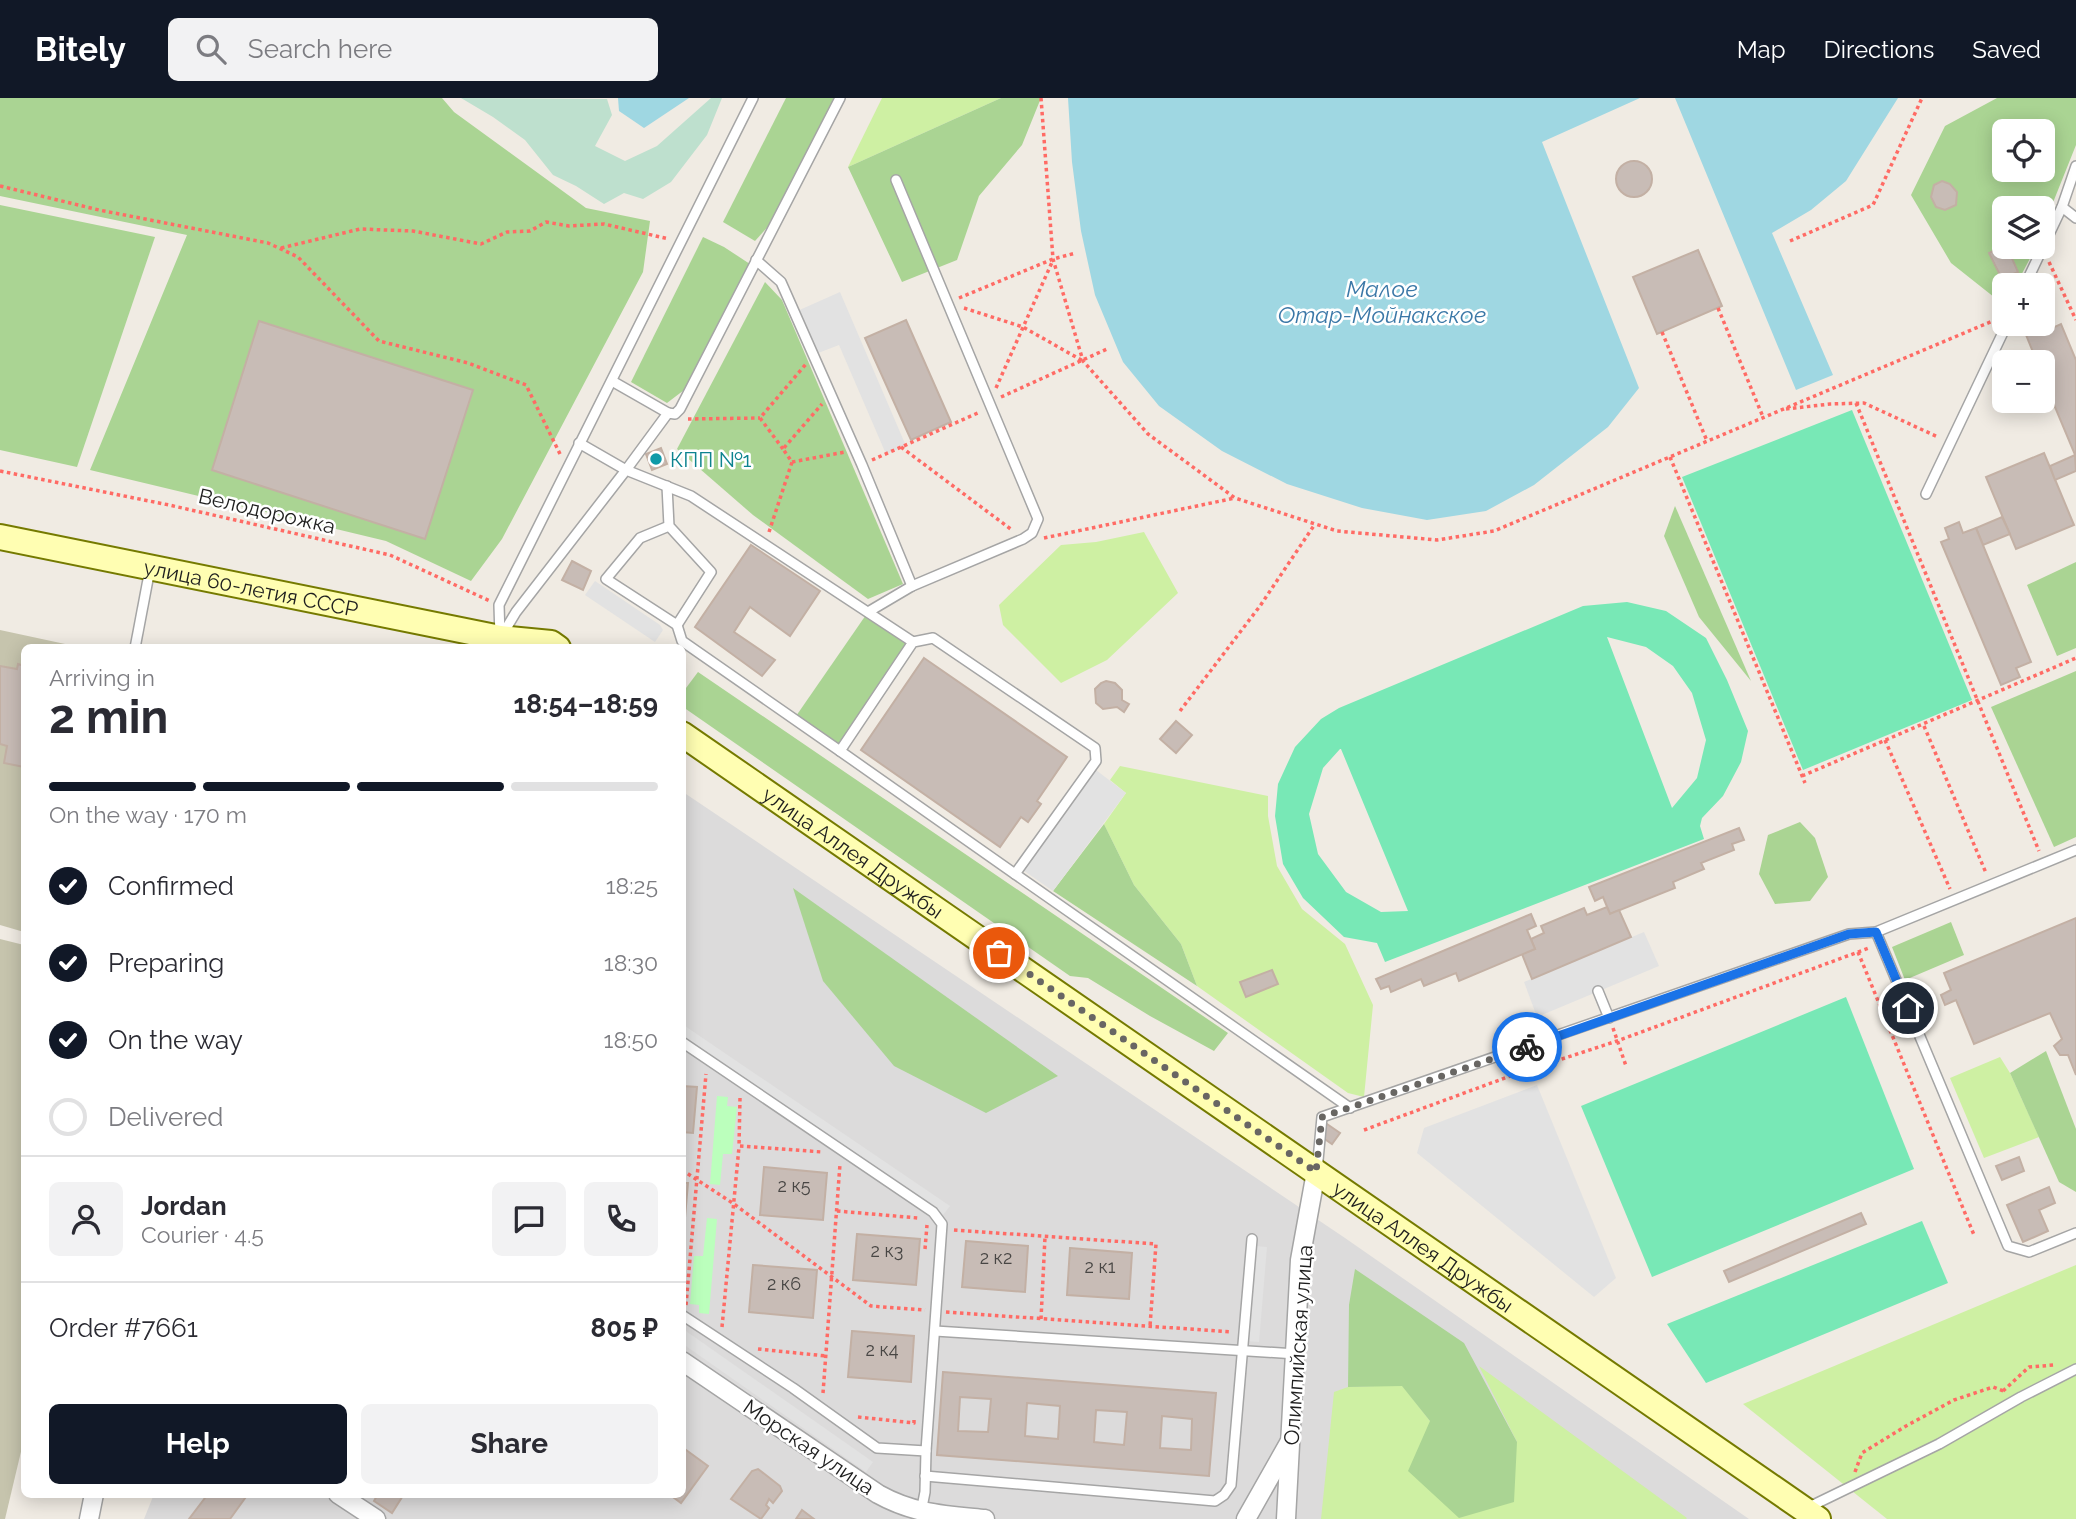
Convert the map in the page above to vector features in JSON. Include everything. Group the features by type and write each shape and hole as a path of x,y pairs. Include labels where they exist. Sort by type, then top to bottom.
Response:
{"main road":[{"name":"улица 60-летия СССР","path":"0,537 150,567 490,643"},
{"path":"490,643 552,644"},
{"name":"улица Аллея Дружбы","path":"686,737 1811,1514"}],"street":[{"name":"Олимпийская улица","path":"1286,1519 1300,1260 1316,1172"},
{"name":"Морская улица","path":"686,1364 878,1494 897,1504 921,1512 985,1519"},
{"path":"1247,1519 1291,1440"},
{"path":"89,1519 93,1498"},
{"path":"343,1498 355,1509 376,1519"}],"lane":[{"path":"490,643 499,605 753,98"},
{"path":"612,381 668,413 675,414 680,409 840,98"},
{"path":"2055,222 2076,166"},
{"path":"868,612 912,586 1023,539 1032,533 1038,519 895,180"},
{"path":"2062,207 2076,218"},
{"path":"755,260 781,282 912,586"},
{"path":"1926,494 2001,336"},
{"path":"490,643 668,413"},
{"path":"579,443 626,470 691,496 913,642"},
{"path":"667,486 669,526 711,572 677,625"},
{"path":"669,526 640,538 606,579 677,625 681,641 685,644"},
{"path":"136,644 150,567"},
{"path":"840,751 913,642 933,638 1095,748 1096,761 1015,874"},
{"path":"686,644 1350,1108"},
{"path":"1316,1172 1322,1117 1849,934 1876,932 2076,850"},
{"path":"1876,932 2008,1246 2029,1252 2076,1233"},
{"path":"1598,991 1609,1018"},
{"path":"686,1045 933,1212 942,1224 921,1512"},
{"path":"925,1476 1215,1501 1231,1485 1252,1239"},
{"path":"686,1314 877,1448 926,1451"},
{"path":"935,1331 1296,1354"},
{"path":"1811,1514 1850,1487 1939,1444 2076,1369"}],"path":[{"path":"1041,98 1053,259 1083,361"},
{"path":"1790,241 1873,205 1922,98"},
{"path":"0,186 99,210 268,243 298,257 379,341 468,363 526,385 567,468"},
{"path":"279,248 360,229 413,231 481,244 507,232 530,231 546,222 569,226 604,224 681,243"},
{"path":"948,303 1053,259 1076,253"},
{"path":"991,405 1053,259"},
{"path":"2048,259 2076,320"},
{"path":"948,303 1023,327 1083,361 1148,434 1235,498 1337,531 1437,540 1494,531 1992,321"},
{"path":"1718,308 1763,417"},
{"path":"1662,332 1707,441"},
{"path":"862,465 1107,349"},
{"path":"687,419 760,418 813,355"},
{"path":"783,449 831,394"},
{"path":"1781,410 1864,403 1950,442"},
{"path":"1856,404 2044,863"},
{"path":"760,418 792,462"},
{"path":"901,447 1023,539 1042,538 1235,498"},
{"path":"792,462 856,451"},
{"path":"1670,457 1805,783"},
{"path":"765,545 792,462"},
{"name":"Велодорожка","path":"0,471 169,505 390,555 499,605"},
{"path":"1180,711 1260,606 1315,524"},
{"path":"1802,776 2076,658"},
{"path":"1924,726 1992,885"},
{"path":"1885,740 1955,900"},
{"path":"1364,1130 1880,944"},
{"path":"1858,952 1973,1235"},
{"path":"1609,1018 1626,1066"},
{"path":"699,1069 715,1080"},
{"path":"686,1291 706,1074"},
{"path":"721,1336 742,1099 733,1093"},
{"path":"739,1146 828,1153"},
{"path":"823,1404 841,1154"},
{"path":"837,1211 927,1219 925,1256"},
{"path":"927,1229 1156,1244 1150,1326"},
{"path":"1041,1319 1045,1237"},
{"path":"750,1348 826,1356"},
{"path":"2003,1391 2029,1367 2062,1364"},
{"path":"1850,1487 1862,1453 1954,1400 1993,1387 2021,1397"},
{"path":"830,1415 914,1423 915,1410"}],"shaded area":[{"path":"840,292 906,446 886,454 839,345 813,355 795,312"},
{"path":"595,581 660,625 663,630 655,642 585,595"},
{"path":"0,630 65,644 21,644 21,931 0,925"},
{"path":"1092,767 1126,793 1053,891 1020,868"},
{"path":"686,794 1345,1238 1749,1519 144,1519 152,1498 686,1498"},
{"path":"1644,932 1659,966 1537,1017 1524,982"},
{"path":"0,939 21,944 21,1452 5,1519 0,1519"},
{"path":"686,1027 950,1206 943,1215 686,1039"},
{"path":"1537,1085 1616,1278 1594,1297 1417,1153 1424,1128"},
{"path":"1255,1246 1267,1247 1259,1342 1246,1341"},
{"path":"686,1331 873,1462 866,1472 686,1346"}],"green space":[{"path":"0,98 442,98 454,112 586,208 650,221 643,272 502,539 471,581 386,541 90,470 187,235 0,196"},
{"path":"461,98 607,99 612,115 595,146 625,161 657,146 711,98 722,98 707,135 671,182 643,199 624,193 604,204 553,175 525,140"},
{"path":"786,98 838,98 779,214 755,241 723,222"},
{"path":"882,98 1001,98 848,167"},
{"path":"1001,98 1041,98 1022,145 979,196 957,260 902,282 848,167"},
{"path":"1997,98 2076,98 2076,145 2055,198 1992,196 1992,259 2030,259 2022,273 1992,273 1992,295 1951,263 1911,195 1945,126"},
{"path":"0,205 155,237 77,467 0,450"},
{"path":"703,237 753,266 692,384 667,403 631,382"},
{"path":"765,282 782,300 903,584 868,599 753,515 677,449"},
{"path":"1852,410 1972,700 1803,770 1682,477"},
{"path":"1675,506 1751,681 1699,617 1664,536"},
{"path":"1144,532 1178,593 1107,660 1061,683 1003,625 999,605 1061,545 1096,542"},
{"path":"2076,562 2076,648 2057,656 2027,585"},
{"path":"1627,602 1666,611 1706,638 1748,731 1741,762 1723,796 1702,818 1700,826 1704,839 1385,962 1377,943 1344,937 1303,898 1283,864 1275,816 1278,784 1295,747 1321,719 1339,708 1583,606","holes":["1607,637 1646,647 1673,666 1692,693 1706,740 1697,778 1672,808","1341,749 1408,911 1381,912 1346,892 1318,854 1309,814 1323,768"]},
{"path":"868,612 913,642 840,751 794,719"},
{"path":"2076,671 2076,837 2054,847 1991,707"},
{"path":"698,672 1228,1033 1214,1051 1088,978 1070,976 686,709 686,688"},
{"path":"1120,766 1268,796 1268,816 1277,866 1302,909 1345,944 1373,1005 1364,1097 1348,1093 1197,986 1181,944 1134,885 1104,824 1126,793 1110,780"},
{"path":"1800,822 1815,838 1828,877 1810,901 1775,904 1759,874 1768,835"},
{"path":"1104,824 1134,885 1181,944 1197,986 1053,891"},
{"path":"793,888 1058,1076 986,1113 894,1066 823,981"},
{"path":"1951,922 1964,955 1905,980 1892,947"},
{"path":"1846,997 1914,1169 1652,1277 1581,1106"},
{"path":"2046,1051 2076,1129 2076,1192 2059,1182 2010,1073"},
{"path":"2000,1057 2039,1137 1984,1158 1950,1078"},
{"path":"717,1096 728,1097 727,1106 737,1107 732,1154 723,1154 720,1185 710,1184"},
{"path":"707,1218 717,1219 709,1314 699,1313 699,1305 690,1304 694,1256 703,1256"},
{"path":"1922,1221 1948,1283 1706,1383 1667,1324"},
{"path":"2076,1265 2076,1519 1887,1519 1743,1404"},
{"path":"1355,1269 1464,1343 1517,1442 1514,1502 1459,1518 1408,1471 1430,1421 1402,1386 1348,1387 1349,1305"},
{"path":"1479,1366 1687,1518 1321,1519 1334,1392 1348,1387 1402,1385 1430,1421 1517,1442"}],"water":[{"path":"618,98 689,98 644,128 619,111"},
{"name":"Малое Отар-Мойнакское","path":"1068,98 1640,98 1542,142 1639,388 1608,427 1534,485 1486,511 1427,520 1362,508 1287,484 1222,451 1159,406 1123,362 1095,295 1081,231 1072,162"},
{"path":"1675,98 1898,98 1846,181 1811,210 1772,233 1833,375 1796,390"}],"building":[{"path":"1634,161 1647,166 1652,179 1647,192 1634,197 1621,192 1616,179 1621,166"},
{"path":"1942,181 1950,184 1957,192 1956,205 1945,210 1936,207 1931,197 1934,185"},
{"path":"1698,250 1722,306 1657,334 1633,277"},
{"path":"1992,259 2012,259 2018,272 1999,273"},
{"path":"906,320 951,422 911,440 865,338"},
{"path":"259,321 473,390 425,539 212,470"},
{"path":"2061,324 2076,360 2076,457 2055,407 2055,350 2032,350 2026,336 2055,336 2055,327"},
{"name":"КПП №1","path":"661,448 667,464 652,470 646,454"},
{"path":"2044,453 2074,525 2016,549 1986,477"},
{"path":"2075,455 2076,471 2055,480 2050,466"},
{"path":"2002,517 2010,534 1983,545 1976,528"},
{"path":"1959,522 1963,533 1976,528 2031,662 2016,668 2020,677 2001,685 1941,542 1949,539 1945,528"},
{"path":"751,545 820,591 790,636 750,607 734,632 775,660 762,676 695,627"},
{"path":"572,561 591,571 583,590 562,580"},
{"path":"924,658 1067,757 1037,801 1041,804 1028,822 1021,817 1000,847 861,750"},
{"path":"18,664 21,665 21,766 4,763 7,746 0,744 0,666 17,669"},
{"path":"1106,681 1115,683 1122,690 1122,700 1129,704 1124,712 1117,707 1103,709 1096,703 1095,689"},
{"path":"1176,721 1192,735 1176,753 1160,739"},
{"path":"1739,828 1744,840 1732,844 1734,850 1701,863 1704,869 1673,882 1675,888 1610,914 1603,897 1595,901 1589,887"},
{"path":"1607,907 1610,914 1619,910 1631,937 1532,979 1522,954 1535,949 1531,939 1544,933 1541,926 1584,908 1587,915"},
{"path":"1531,914 1536,926 1527,930 1535,949 1459,981 1456,973 1424,986 1421,979 1391,992 1389,986 1381,989 1376,979"},
{"path":"2076,918 2076,1075 2068,1055 2060,1055 2054,1046 2062,1039 2050,1013 1974,1044 1956,1000 1945,1005 1941,995 1951,990 1944,973"},
{"path":"1272,970 1278,984 1246,997 1240,982"},
{"path":"686,1086 697,1087 693,1133 686,1132"},
{"path":"1327,1124 1340,1133 1332,1144 1319,1135"},
{"path":"2019,1157 2024,1171 2002,1180 1996,1166"},
{"path":"764,1167 827,1173 823,1220 760,1215"},
{"path":"2049,1187 2055,1203 2039,1210 2048,1231 2023,1242 2007,1205"},
{"path":"1861,1213 1866,1224 1729,1282 1724,1271"},
{"path":"857,1234 920,1239 916,1285 853,1280"},
{"path":"966,1241 1028,1246 1025,1292 962,1287"},
{"path":"1070,1248 1132,1253 1129,1299 1067,1295"},
{"path":"753,1265 817,1270 813,1318 749,1312"},
{"path":"852,1331 914,1336 911,1382 848,1377"},
{"path":"943,1372 1216,1393 1209,1476 937,1455","holes":["960,1397 991,1399 988,1432 958,1431","1027,1403 1060,1406 1058,1439 1025,1436","1096,1410 1127,1412 1124,1445 1094,1442","1162,1416 1192,1419 1191,1450 1160,1448"]},
{"path":"686,1450 708,1466 686,1496"},
{"path":"758,1469 780,1486 782,1491 773,1503 769,1499 766,1505 769,1508 761,1519 731,1499 752,1471"},
{"path":"205,1498 245,1498 230,1519 189,1519"},
{"path":"376,1498 401,1498 392,1513 374,1501"},
{"path":"802,1510 814,1519 796,1519"}],"way so far":[{"path":"999,953 1316,1172 1322,1117 1527,1047"}],"place":[{"name":"КПП №1","path":"656,459"}],"route":[{"path":"1527,1047 1849,934 1876,932 1908,1008"}]}
